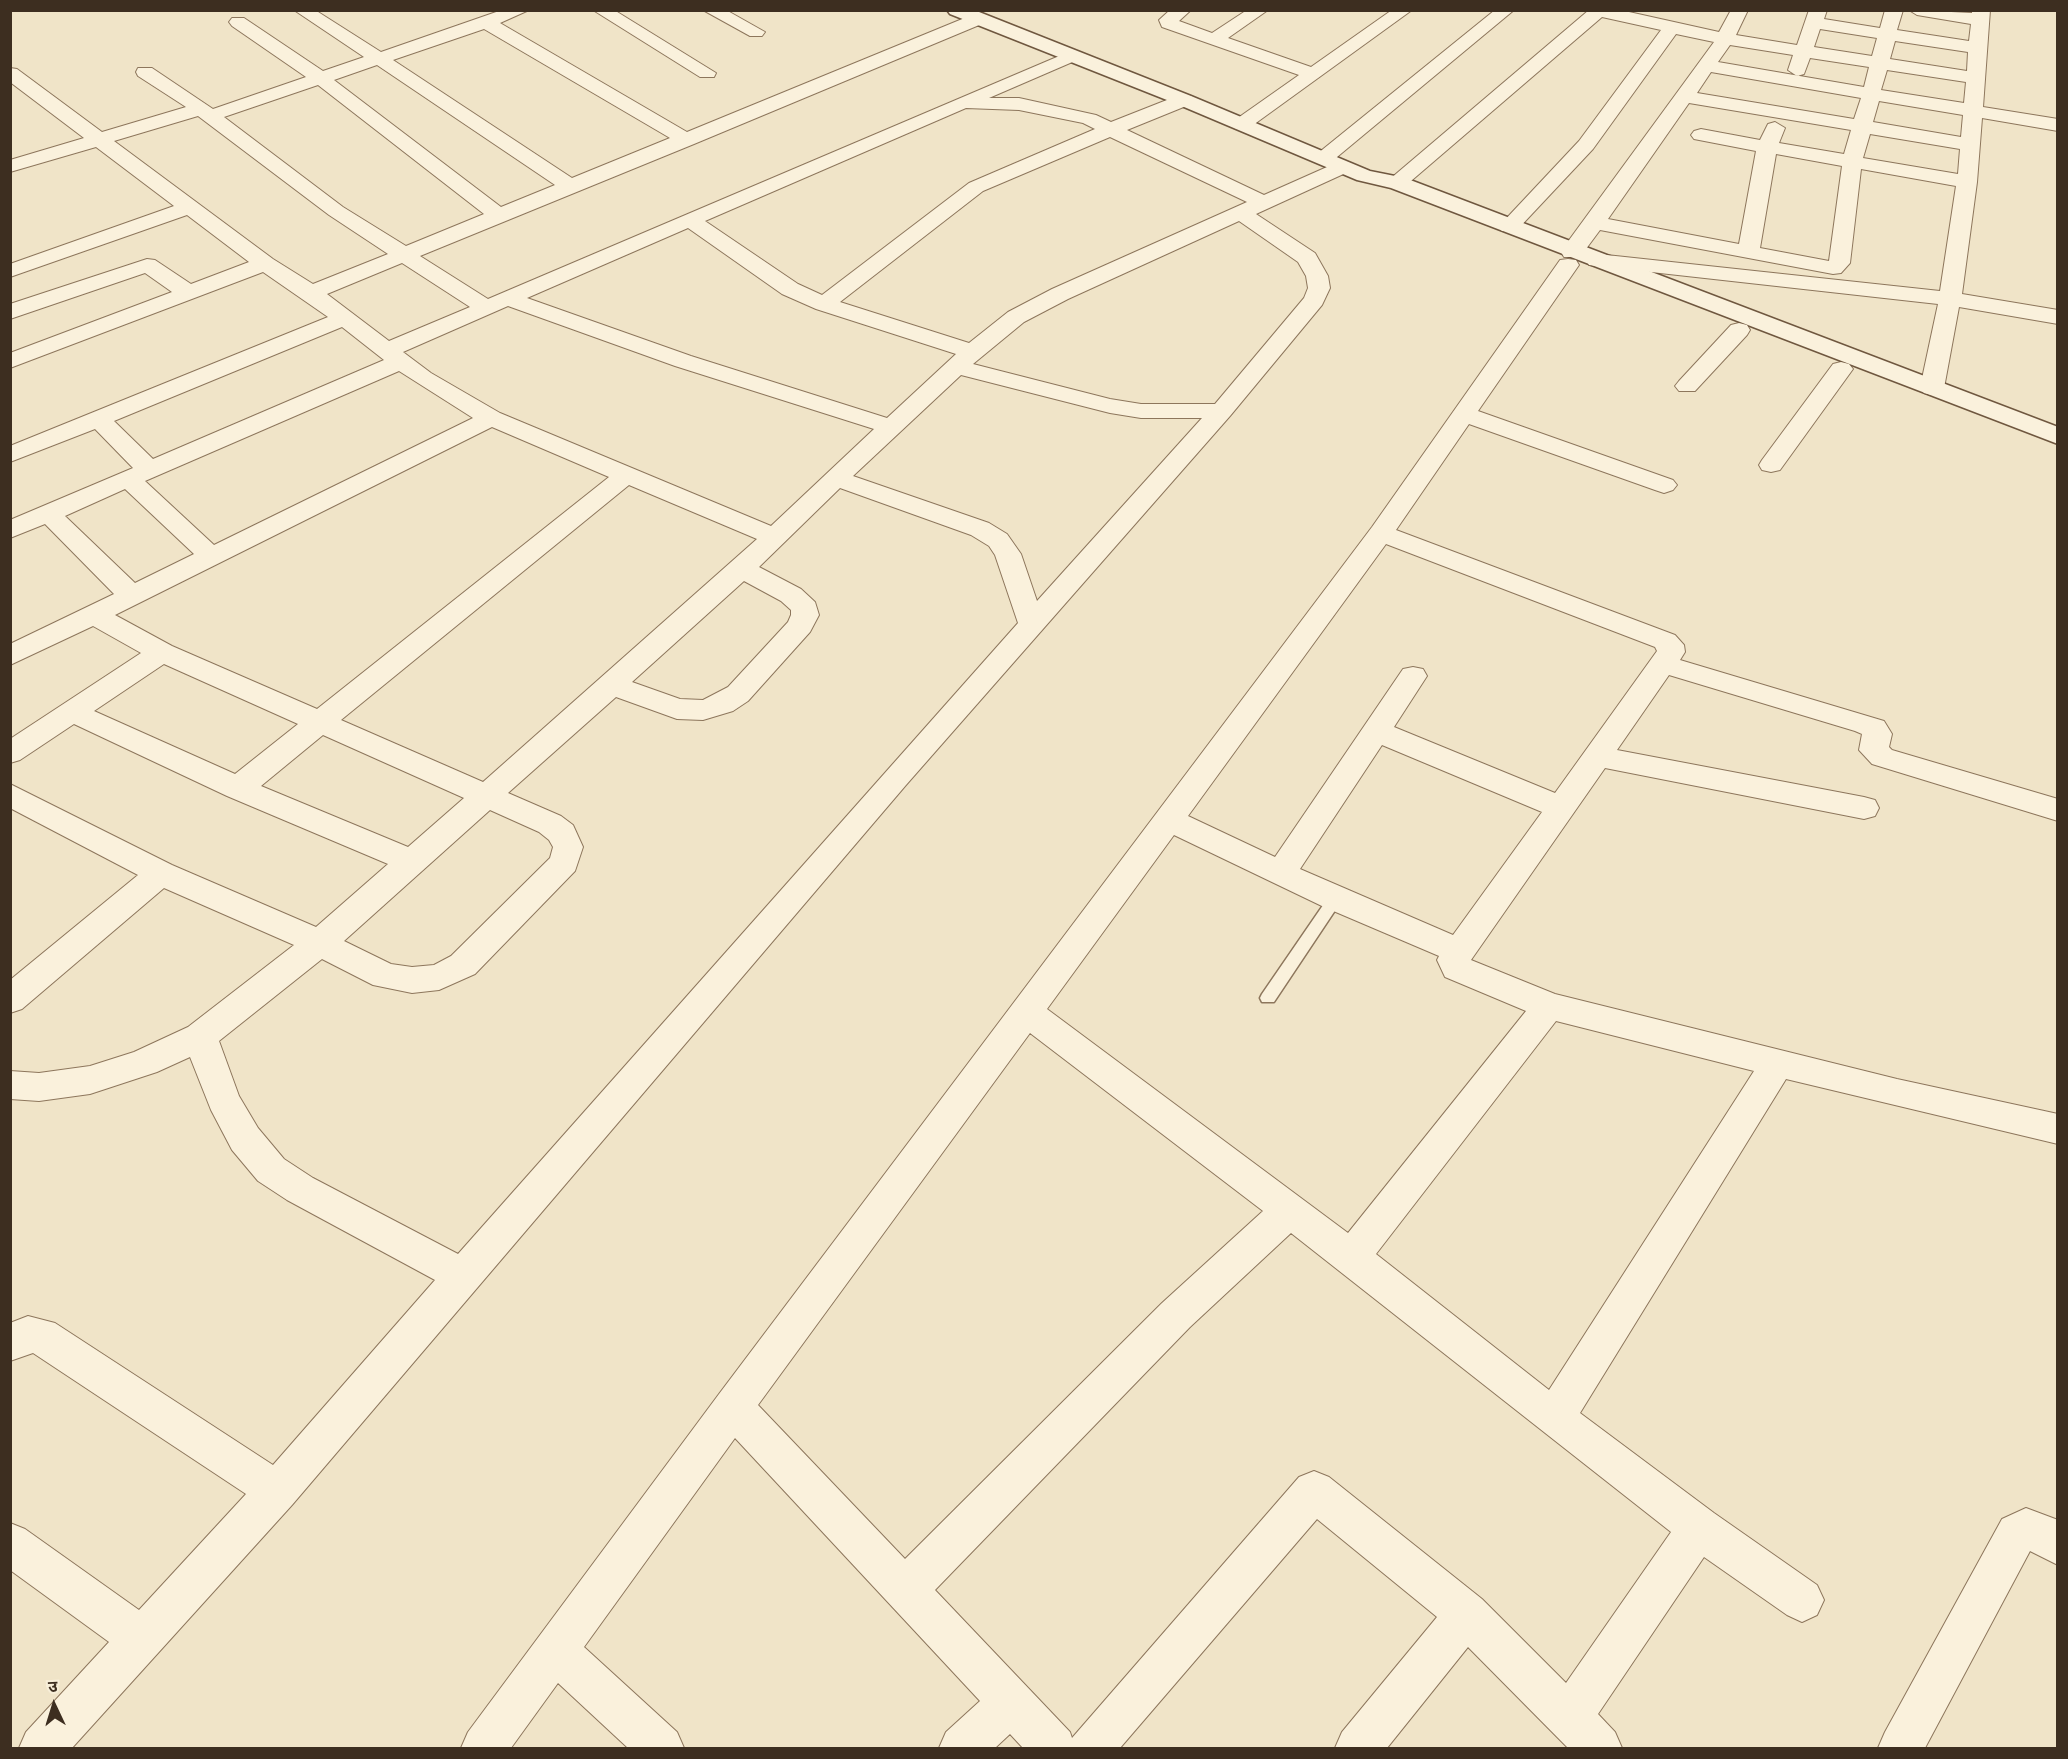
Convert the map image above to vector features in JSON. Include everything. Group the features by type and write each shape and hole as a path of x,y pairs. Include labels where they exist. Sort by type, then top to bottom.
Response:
{"street":[{"path":"302,10 570,186"},
{"path":"10,166 323,80 521,10"},
{"path":"601,10 707,73"},
{"path":"711,10 756,32"},
{"path":"1184,10 1168,20 1168,23 1313,74"},
{"path":"1213,40 1260,10"},
{"path":"1242,123 1404,10"},
{"path":"10,1085 39,1087 90,1080 145,1062 200,1037 320,943 742,569 836,478 965,360 1016,317 1036,305 1344,167 1506,10"},
{"path":"484,1749 733,1407 1381,533 1579,259 1595,223 1725,39 1740,10"},
{"path":"1595,223 1833,268 1839,263 1852,162 1894,10"},
{"path":"1917,10 1980,15 1977,78 1967,182 1950,299 1932,388"},
{"path":"1397,183 1598,11 1725,39 1977,78"},
{"path":"311,293 687,140 972,14 1071,56 1242,123 1344,167 1397,183 1509,227 1739,330 2058,453"},
{"path":"1748,253 1767,147 1816,17 1888,35 1978,48"},
{"path":"238,22 323,80 498,215"},
{"path":"487,23 687,140"},
{"path":"1509,227 1586,145 1672,27"},
{"path":"10,530 140,475 392,356 495,302 1071,56"},
{"path":"1706,66 2058,124"},
{"path":"145,72 206,112 278,170 401,255 495,302 891,428"},
{"path":"10,73 265,264 311,293 392,356 491,417 625,476 774,537"},
{"path":"1683,96 1971,145"},
{"path":"824,304 976,187 1025,164 1184,100"},
{"path":"42,1749 140,1638 277,1491 887,787 1222,411 1314,300 1319,288 1317,276 1307,258 1253,208 1114,129 1054,109 1018,104 960,104"},
{"path":"1701,135 1967,182"},
{"path":"1344,167 1372,188 1579,259 2058,436"},
{"path":"11,271 190,207"},
{"path":"690,220 790,289 965,360 1110,406 1141,411 1222,411"},
{"path":"1579,259 1950,299 2058,317"},
{"path":"32,324 188,292 265,264"},
{"path":"10,361 48,299 147,265 188,292"},
{"path":"11,271 48,299"},
{"path":"10,455 342,319"},
{"path":"1687,386 1739,330"},
{"path":"1771,465 1841,369"},
{"path":"1465,415 1665,485"},
{"path":"11,655 491,417"},
{"path":"99,419 140,475 211,556"},
{"path":"238,788 625,476"},
{"path":"836,478 981,529 998,540 1008,554 1032,625"},
{"path":"49,514 132,596"},
{"path":"1381,533 1665,640 1670,645 1671,652 1663,664 1559,807 1517,872 1453,960 1457,968 1549,1006 2058,1129"},
{"path":"612,685 677,709 703,710 723,704 738,694 800,626 805,615 805,608 791,595 742,569"},
{"path":"10,795 160,873 320,943 386,976 412,980 439,977 464,965 564,863 568,848 562,833 549,824 162,652 93,615"},
{"path":"10,753 162,652"},
{"path":"1663,664 1865,724 1874,729 1877,734 1874,750 1882,757 2058,810"},
{"path":"1282,872 1378,732 1413,676"},
{"path":"72,712 238,788 411,861"},
{"path":"1378,732 1559,807"},
{"path":"1596,756 1864,808"},
{"path":"1169,820 1335,898 1460,951"},
{"path":"10,1000 160,873"},
{"path":"1351,1257 1549,1006"},
{"path":"1026,1011 1351,1257 1554,1418 1699,1528 1802,1600"},
{"path":"200,1037 224,1101 245,1139 271,1170 300,1190 463,1276"},
{"path":"1554,1418 1778,1063"},
{"path":"905,1590 1176,1315 1289,1211"},
{"path":"10,1343 28,1334 41,1336 277,1491"},
{"path":"733,1407 1054,1749"},
{"path":"1092,1749 1314,1491 1467,1614 1599,1749"},
{"path":"1569,1716 1699,1528"},
{"path":"1901,1749 2017,1534 2026,1529 2058,1544"},
{"path":"10,1544 140,1638"},
{"path":"1358,1749 1467,1614"},
{"path":"556,1651 661,1749"},
{"path":"962,1749 1011,1703"}],"lane":[{"path":"1269,998 1335,898"}]}
